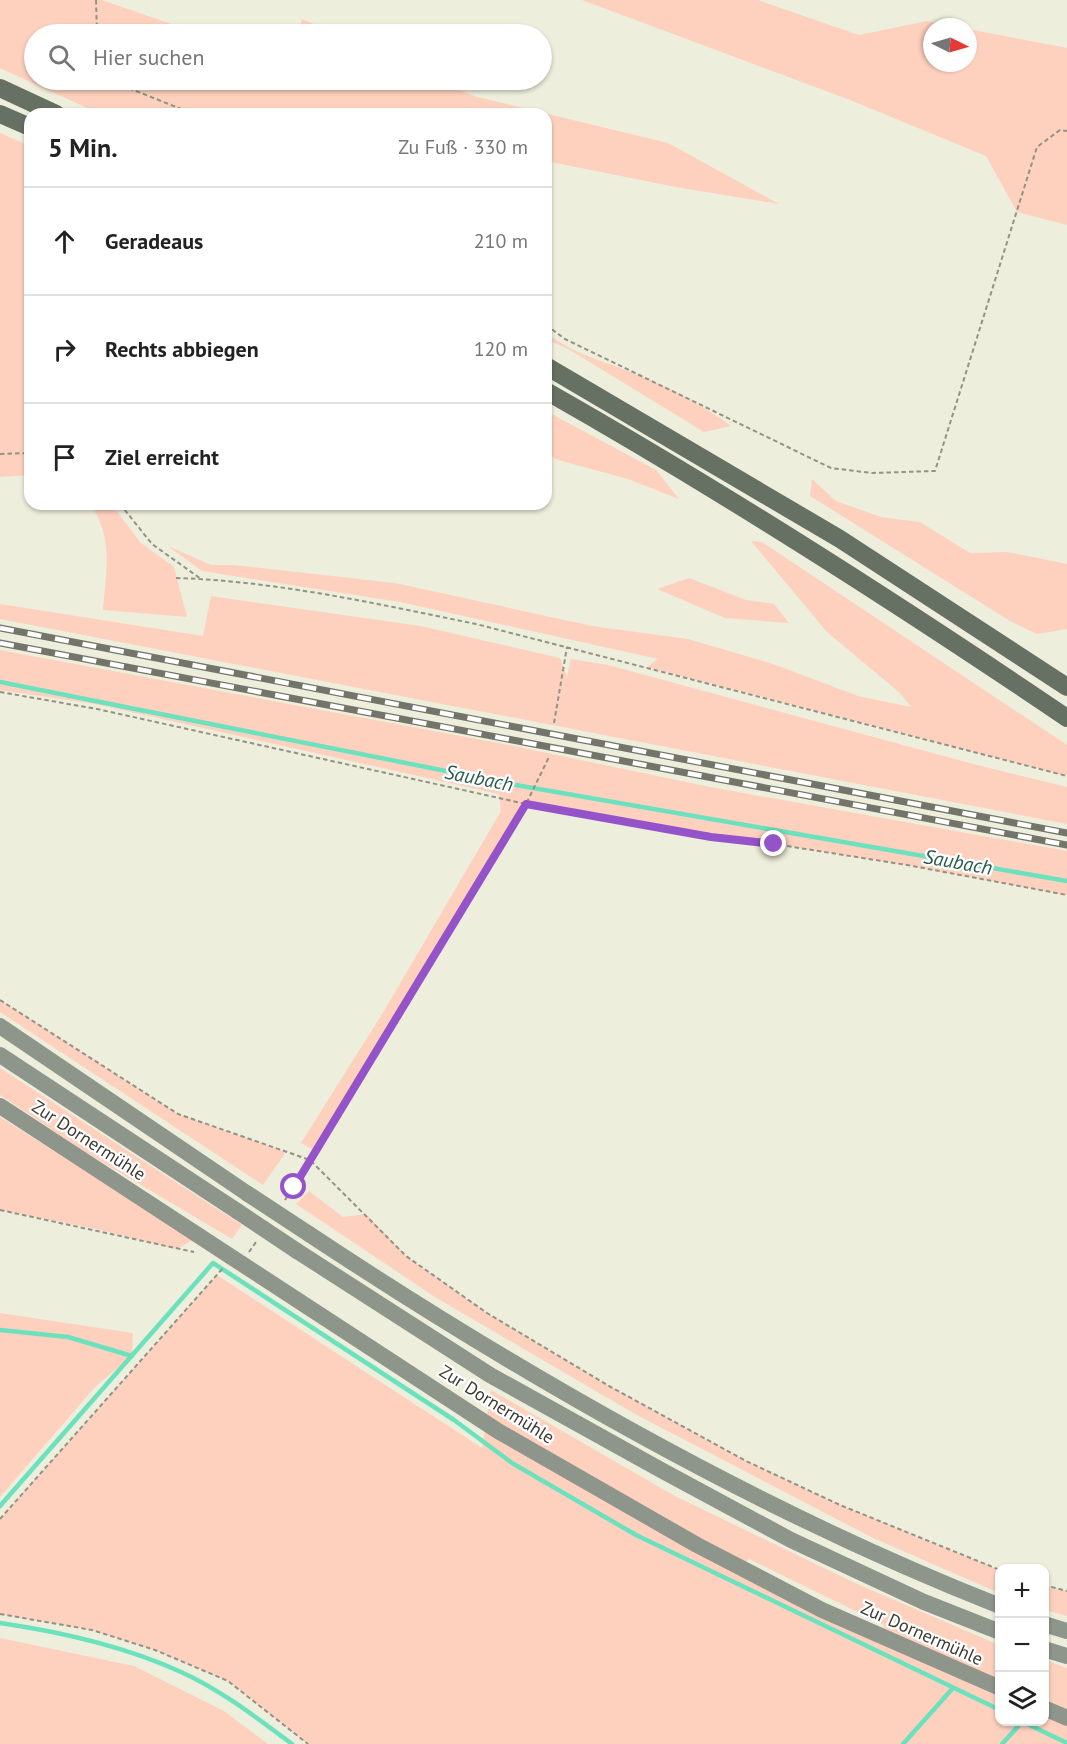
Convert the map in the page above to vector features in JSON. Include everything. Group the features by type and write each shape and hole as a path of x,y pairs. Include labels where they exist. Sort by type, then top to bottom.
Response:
{"highway":[{"path":"0,88 43,108"},
{"path":"0,114 24,124"},
{"path":"552,370 840,539 1067,687"},
{"path":"552,395 681,470 938,631 1067,718"}],"main road":[{"path":"0,1026 309,1234 503,1354 672,1453 803,1520 937,1582 995,1604"},
{"path":"0,1055 490,1375 791,1540 924,1602 995,1630"},
{"name":"Zur Dornermühle","path":"0,1106 498,1431 697,1545 822,1610 995,1686"},
{"path":"1049,1626 1067,1631"},
{"path":"1049,1651 1067,1656"},
{"path":"1049,1710 1067,1718"}],"path":[{"path":"96,0 97,24"},
{"path":"133,90 179,108"},
{"path":"552,329 565,339 831,468 872,473 935,471 1037,147 1060,130 1067,131"},
{"path":"0,454 24,453"},
{"path":"125,510 152,544 201,579"},
{"path":"176,578 201,579 383,605 567,647 1067,776"},
{"path":"554,723 567,647"},
{"path":"0,692 97,709 526,804 711,837 897,863 1067,895"},
{"path":"294,1187 526,804 549,757"},
{"path":"0,1000 178,1114 310,1160 406,1256 486,1313 609,1386 746,1461 840,1505 995,1568"},
{"path":"0,1210 200,1253"},
{"path":"0,1519 218,1275"},
{"path":"1049,1587 1067,1592"},
{"path":"0,1614 92,1630 155,1650 228,1681 308,1744"}],"shaded area":[{"path":"0,0 102,0 171,24 24,24 24,79 0,68"},
{"path":"582,0 758,0 859,35 923,22 923,72 977,72 977,31 1067,48 1067,225 1017,212 986,156 850,100"},
{"path":"302,19 314,24 301,24"},
{"path":"48,90 460,90 474,96 524,108 87,108"},
{"path":"552,115 668,143 779,204 681,188 552,162"},
{"path":"0,133 24,143 24,475 0,477"},
{"path":"552,337 578,352 672,390 697,403 731,426 704,432 570,350 552,342"},
{"path":"552,414 656,470 679,499 628,479 552,456"},
{"path":"812,479 836,501 881,517 920,522 970,553 1007,552 1067,564 1067,629 1037,634 1010,621 810,496"},
{"path":"94,510 116,510 141,543 174,567 187,617 103,610 107,555 103,529"},
{"path":"751,541 762,542 1067,745 1067,776 647,667 658,659 400,602 202,571 168,546 211,565 234,565 395,583 592,626 688,639 773,664 858,696 911,707 900,693 827,632"},
{"path":"689,578 746,600 774,604 789,623 725,618 657,589"},
{"path":"211,596 421,626 560,658 567,677 571,659 608,665 977,765 1067,787 1067,824 0,619 0,604 203,636"},
{"path":"0,650 509,745 710,787 1067,851 1067,895 907,865 774,844 711,837 526,804 316,1151 301,1143 384,1011 501,811 499,794 95,704 0,690"},
{"path":"0,1000 178,1114 286,1152 263,1185 0,1012"},
{"path":"0,1068 242,1225 232,1239 87,1153 0,1095"},
{"path":"0,1117 195,1239 176,1249 96,1229 0,1210"},
{"path":"309,1191 343,1217 366,1214 406,1256 487,1313 609,1386 746,1461 840,1505 995,1568 995,1591 871,1537 635,1414 435,1297 296,1204"},
{"path":"217,1275 482,1448 491,1390 675,1496 855,1583 995,1643 995,1726 1049,1726 1049,1661 1067,1668 1067,1744 308,1744 228,1681 155,1650 92,1630 0,1614 0,1519","holes":["749,1559 884,1625 881,1635 741,1567"]},
{"path":"0,1313 133,1333 132,1356 95,1387 0,1497"},
{"path":"1049,1586 1067,1591 1067,1616 1049,1611"},
{"path":"0,1638 134,1666 224,1711 268,1744 0,1744"}],"waterway":[{"name":"Saubach","path":"0,682 516,785 1067,881"},
{"path":"0,1506 213,1263 454,1420 512,1463 636,1535 995,1708"},
{"path":"0,1330 68,1337 132,1356"},
{"path":"0,1623 115,1647 181,1672 224,1696 292,1744"},
{"path":"903,1744 953,1688"},
{"path":"1002,1744 1018,1726"},
{"path":"1031,1726 1067,1743"}],"railway":[{"path":"0,628 1067,833"},
{"path":"0,643 1067,845"}],"route":[{"path":"294,1187 526,804 711,837 774,844"}]}
